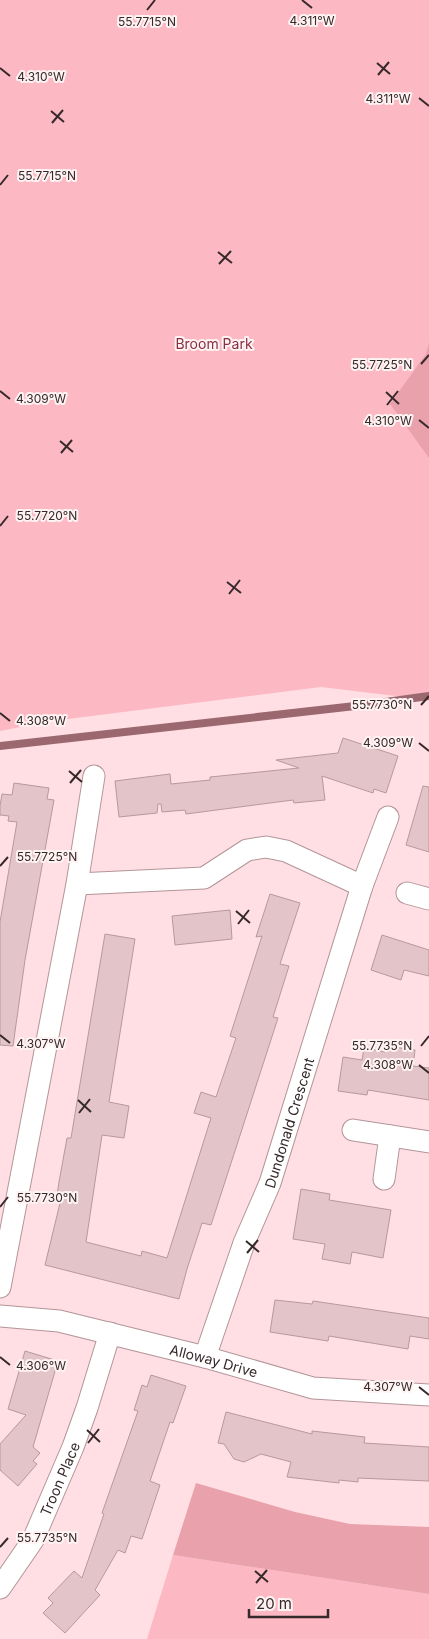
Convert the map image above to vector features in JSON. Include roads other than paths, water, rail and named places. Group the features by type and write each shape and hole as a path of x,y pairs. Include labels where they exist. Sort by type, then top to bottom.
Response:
{"street":[{"path":"0,1287 77,884 94,776"},
{"name":"Dundonald Crescent","path":"205,1357 244,1243 270,1183 362,886 388,817"},
{"path":"77,884 204,878 247,850 266,847 286,851 362,886"},
{"path":"407,893 429,899"},
{"path":"353,1130 429,1142"},
{"path":"384,1179 390,1136"},
{"name":"Alloway Drive","path":"0,1316 59,1321 205,1357 313,1388 429,1395"},
{"name":"Troon Place","path":"0,1588 33,1540 70,1455 87,1408 110,1333"}],"waterway":[{"path":"0,746 429,696"}],"park label":[{"name":"Broom Park","path":"214,343"}]}
